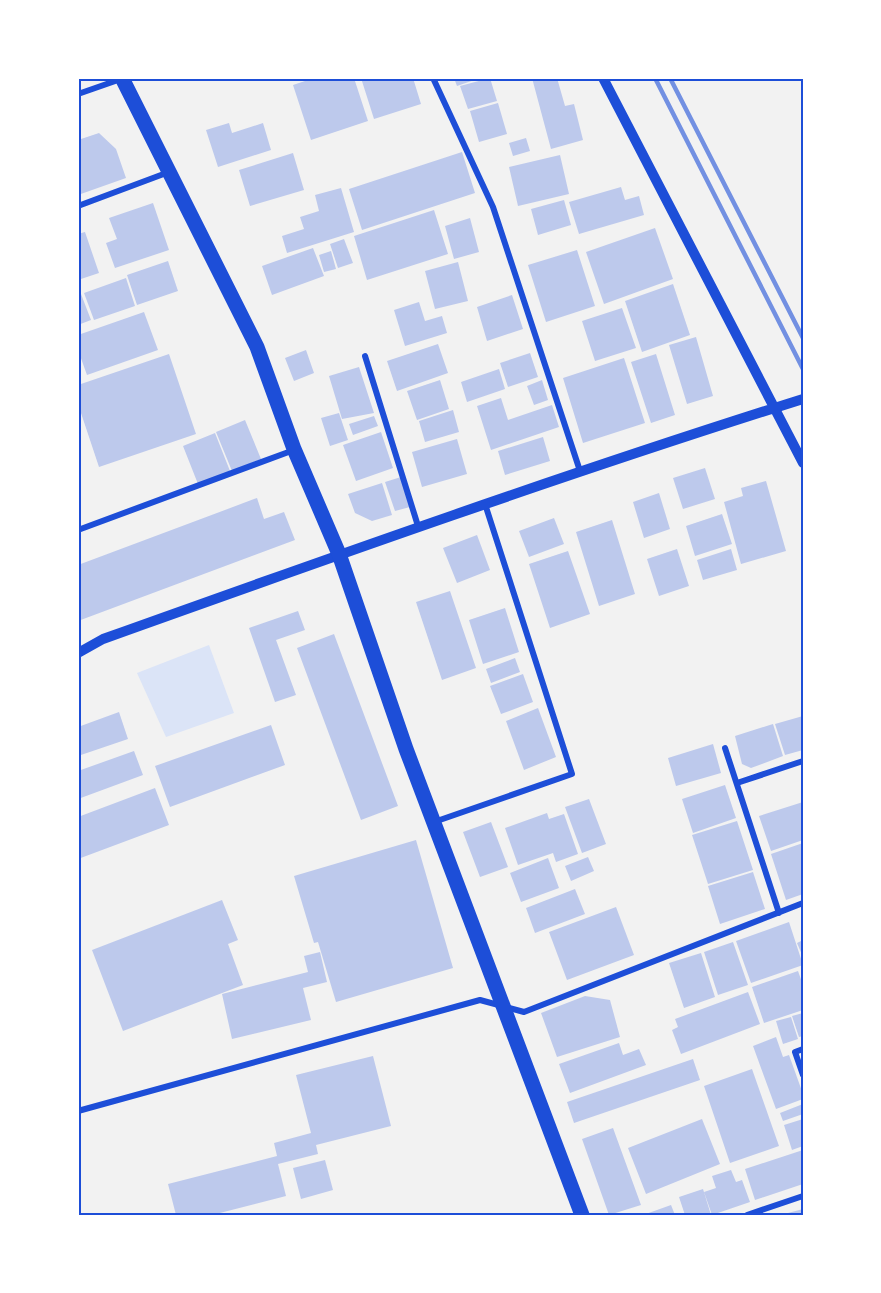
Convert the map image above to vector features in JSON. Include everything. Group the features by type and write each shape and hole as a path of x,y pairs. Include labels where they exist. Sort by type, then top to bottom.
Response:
{"main road":[{"path":"122,78 257,347 294,449 339,554 434,822 582,1215"}],"street":[{"path":"78,94 122,78"},
{"path":"433,78 493,207 580,471"},
{"path":"603,78 803,463"},
{"path":"78,206 169,172"},
{"path":"365,356 418,526"},
{"path":"78,652 103,639 418,526 803,399"},
{"path":"78,530 294,449"},
{"path":"434,822 572,774 485,504"},
{"path":"725,748 778,913"},
{"path":"737,783 803,760"},
{"path":"78,1111 480,1000 524,1012 803,903"},
{"path":"803,1049 795,1052 803,1075"},
{"path":"747,1215 803,1196"}],"shaded area":[{"path":"209,645 234,713 166,737 137,673"}],"building":[{"path":"314,78 354,78 368,121 311,140 293,85"},
{"path":"361,78 413,78 421,104 374,119"},
{"path":"454,78 480,78 457,86"},
{"path":"490,78 497,101 468,109 460,86"},
{"path":"532,78 557,78 565,106 574,104 583,140 551,149"},
{"path":"498,103 507,134 479,142 470,111"},
{"path":"229,123 232,133 263,123 271,150 218,167 206,130"},
{"path":"99,133 116,149 126,178 78,195 78,140"},
{"path":"526,138 530,151 513,156 509,143"},
{"path":"462,152 475,193 362,230 349,189"},
{"path":"293,153 304,190 250,206 239,170"},
{"path":"560,155 569,194 518,206 509,167"},
{"path":"621,187 625,200 639,196 644,215 579,234 569,202"},
{"path":"341,188 354,232 287,253 282,236 304,229 300,217 319,211 315,195"},
{"path":"564,200 571,225 538,235 531,209"},
{"path":"153,203 169,250 115,268 106,243 117,239 109,218"},
{"path":"434,210 448,254 367,280 354,236"},
{"path":"470,218 479,252 454,259 445,226"},
{"path":"655,228 673,279 604,304 586,252"},
{"path":"85,232 99,273 78,280 78,234"},
{"path":"344,239 353,263 338,268 330,244"},
{"path":"313,248 324,276 272,295 262,266"},
{"path":"577,250 595,306 546,322 528,265"},
{"path":"331,251 336,269 324,272 319,255"},
{"path":"168,261 178,291 137,305 127,275"},
{"path":"458,262 468,301 435,309 425,271"},
{"path":"126,278 135,306 94,320 84,293"},
{"path":"673,284 690,335 642,352 625,301"},
{"path":"81,294 91,320 78,325 78,295"},
{"path":"512,295 523,329 487,341 477,307"},
{"path":"419,302 425,321 442,316 447,333 405,346 394,310"},
{"path":"622,308 636,348 595,361 582,321"},
{"path":"144,312 158,350 87,375 78,350 78,335"},
{"path":"696,337 713,396 687,404 669,345"},
{"path":"438,344 448,373 397,391 387,361"},
{"path":"306,350 314,373 294,381 285,358"},
{"path":"530,353 538,377 508,387 500,363"},
{"path":"169,354 196,434 99,467 78,404 78,385"},
{"path":"656,354 675,415 651,423 631,362"},
{"path":"624,358 645,423 583,443 563,378"},
{"path":"359,367 374,413 342,419 329,376"},
{"path":"499,369 505,389 467,402 461,382"},
{"path":"440,380 449,409 417,420 407,391"},
{"path":"542,380 548,400 534,405 527,386"},
{"path":"501,398 508,420 552,405 559,427 491,450 477,406"},
{"path":"453,410 459,432 425,442 419,421"},
{"path":"339,413 348,440 330,446 321,418"},
{"path":"374,416 378,426 353,435 349,424"},
{"path":"245,420 261,459 232,471 216,432"},
{"path":"381,432 393,468 356,481 343,445"},
{"path":"215,433 230,471 198,484 183,446"},
{"path":"543,437 550,461 505,475 498,451"},
{"path":"457,439 467,474 422,487 412,452"},
{"path":"705,468 715,499 683,509 673,478"},
{"path":"401,477 410,507 395,511 385,482"},
{"path":"766,481 786,551 741,564 724,502 743,496 741,488"},
{"path":"382,483 392,515 372,521 355,513 348,494"},
{"path":"659,493 670,529 644,538 633,502"},
{"path":"257,498 264,519 284,512 295,540 78,621 78,565"},
{"path":"722,514 732,544 695,556 686,526"},
{"path":"554,518 564,544 529,557 519,531"},
{"path":"612,520 635,594 599,606 576,532"},
{"path":"477,535 490,570 457,583 443,548"},
{"path":"677,549 689,586 659,596 647,559"},
{"path":"731,549 737,570 703,580 697,560"},
{"path":"568,551 590,614 550,628 529,564"},
{"path":"450,591 476,668 442,680 416,602"},
{"path":"505,608 519,652 483,664 469,620"},
{"path":"298,611 305,630 276,640 296,695 275,702 249,628"},
{"path":"334,634 398,806 361,820 297,648"},
{"path":"515,658 520,672 491,683 486,669"},
{"path":"523,674 533,702 501,714 490,686"},
{"path":"538,708 556,757 524,770 506,721"},
{"path":"119,712 128,739 78,756 78,727"},
{"path":"803,716 803,750 785,755 775,724"},
{"path":"773,724 783,756 751,768 742,764 735,736"},
{"path":"271,725 285,765 170,807 155,766"},
{"path":"713,744 721,773 676,786 668,758"},
{"path":"134,751 143,775 78,799 78,771"},
{"path":"725,785 736,818 693,833 682,799"},
{"path":"155,788 169,825 78,859 78,817"},
{"path":"589,799 606,844 582,853 565,807"},
{"path":"803,802 803,840 771,851 759,816"},
{"path":"547,813 549,819 564,814 578,854 556,862 553,853 518,865 505,828"},
{"path":"737,821 753,870 708,884 692,835"},
{"path":"491,822 508,867 480,877 463,832"},
{"path":"416,840 453,968 336,1002 318,942 314,943 294,876"},
{"path":"803,843 803,894 786,900 771,854"},
{"path":"588,857 594,871 571,881 565,866"},
{"path":"548,858 559,888 521,902 510,873"},
{"path":"753,872 765,909 720,924 708,886"},
{"path":"575,889 585,914 535,933 526,908"},
{"path":"222,900 238,940 228,944 243,985 123,1031 92,950"},
{"path":"616,907 634,955 567,980 549,932"},
{"path":"789,922 803,965 751,983 736,941"},
{"path":"803,940 803,957 797,943"},
{"path":"733,942 748,985 718,995 704,952"},
{"path":"320,952 327,982 303,988 311,1020 232,1039 222,994 308,972 304,956"},
{"path":"701,953 715,997 684,1008 669,963"},
{"path":"798,971 803,985 803,1010 764,1023 752,987"},
{"path":"748,992 760,1024 681,1054 672,1030 678,1027 675,1019"},
{"path":"585,996 610,1000 620,1037 557,1057 541,1013"},
{"path":"803,1013 803,1036 799,1037 792,1016"},
{"path":"791,1017 798,1039 783,1044 776,1021"},
{"path":"776,1037 783,1057 789,1055 803,1099 776,1109 753,1046"},
{"path":"619,1043 623,1055 639,1049 646,1065 570,1093 559,1064"},
{"path":"373,1056 391,1126 316,1145 318,1154 278,1164 286,1196 212,1215 176,1215 168,1184 277,1156 274,1143 311,1133 296,1075"},
{"path":"693,1059 700,1080 574,1123 567,1102"},
{"path":"752,1069 779,1146 730,1163 704,1086"},
{"path":"803,1104 803,1114 783,1121 780,1113"},
{"path":"702,1119 720,1164 646,1194 628,1148"},
{"path":"803,1119 803,1146 792,1150 784,1125"},
{"path":"613,1128 641,1205 609,1215 582,1139"},
{"path":"803,1150 803,1184 755,1200 745,1169"},
{"path":"325,1160 333,1190 301,1199 293,1168"},
{"path":"731,1170 736,1182 742,1180 750,1202 712,1215 704,1192 716,1188 712,1176"},
{"path":"703,1189 711,1215 685,1215 679,1197"},
{"path":"671,1205 675,1215 643,1215"},
{"path":"803,1209 803,1215 789,1215 788,1213"}],"railway":[{"path":"655,78 803,369"},
{"path":"670,78 803,338"}]}
